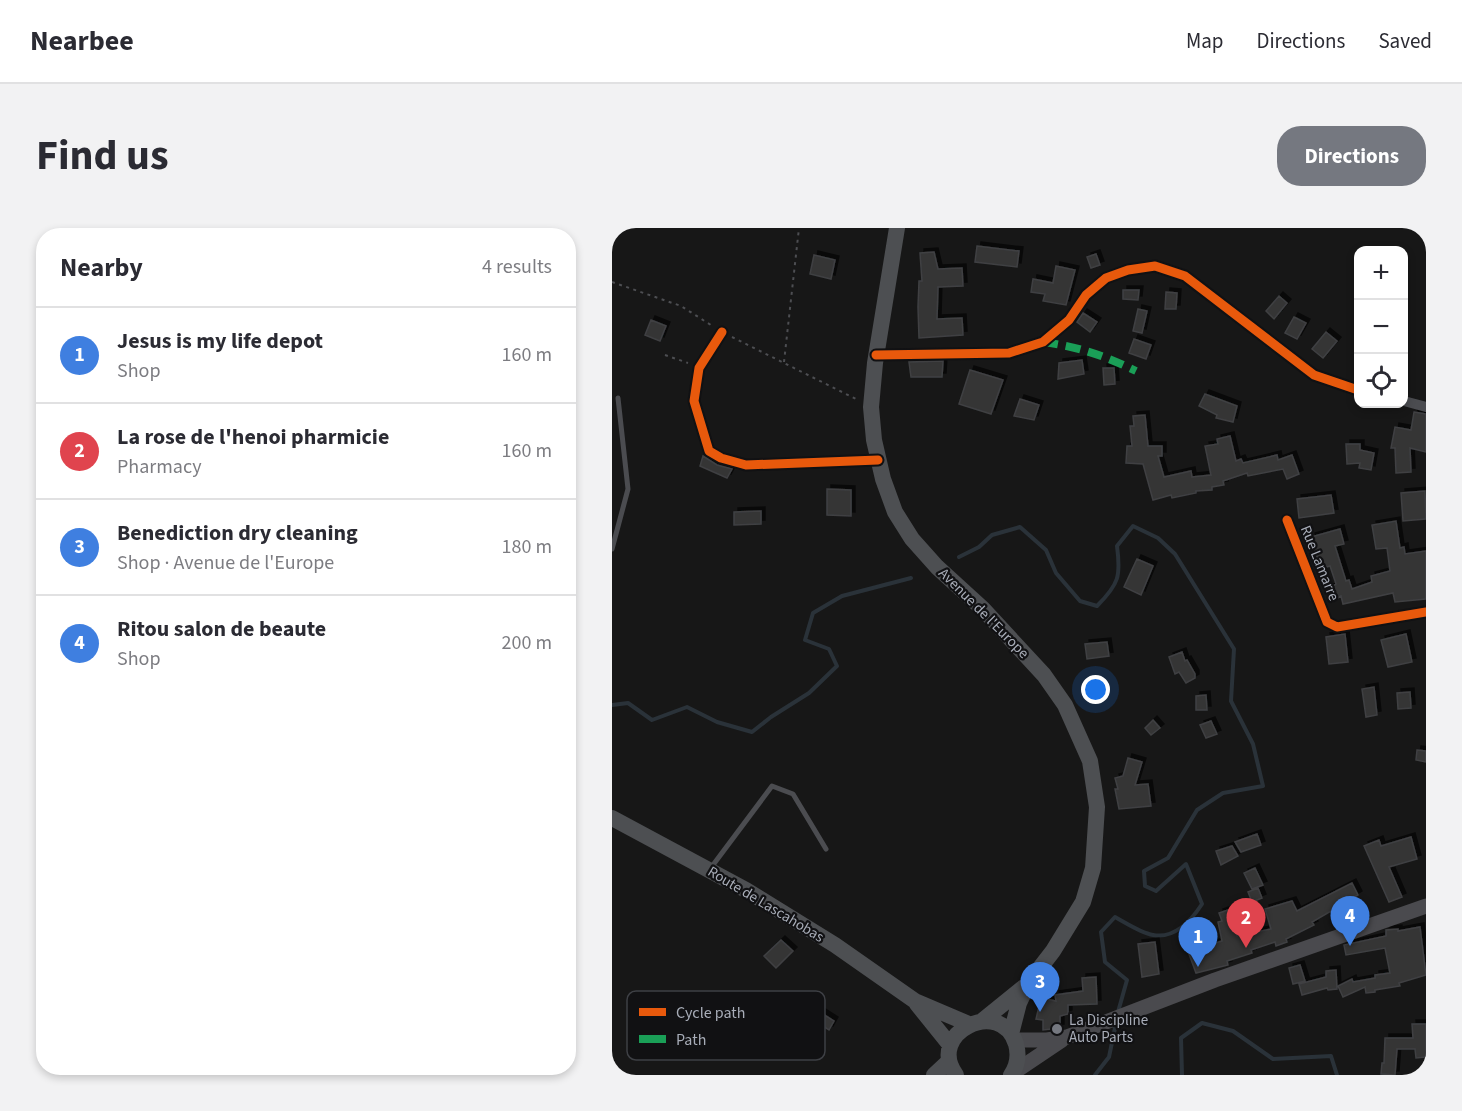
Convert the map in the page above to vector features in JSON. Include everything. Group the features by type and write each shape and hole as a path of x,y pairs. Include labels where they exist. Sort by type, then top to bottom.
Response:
{"main road":[{"name":"Avenue de l'Europe","path":"897,228 876,355 871,407 874,440 883,479 895,512 912,540 982,609 1044,675 1065,705 1090,761 1097,807 1093,868 1083,902 1053,951 1029,982 1018,1003 1013,1037 1018,1051 1017,1062 1012,1074"},
{"name":"Route de Lascahobas","path":"612,818 710,870 835,945 915,1001 975,1022 993,1022 1003,1027 1013,1037"},
{"path":"1012,1074 1067,1037 1130,1012 1426,906"},
{"name":"Avenue de l'Europe","path":"934,1075 952,1060 958,1032 1029,982"},
{"name":"Route de Lascahobas","path":"915,1001 952,1060"},
{"path":"1013,1037 1047,1040 1067,1037"}],"street":[{"path":"876,355 1009,353 1043,342 1069,320 1086,295 1106,278 1128,270 1155,266 1185,276 1314,375 1354,388"},
{"path":"722,332 699,368 694,401 709,451 721,458 746,465 878,460"},
{"path":"1408,402 1426,407"},
{"name":"Rue Lamarre","path":"1287,520 1327,622 1332,626 1426,612"}],"lane":[{"path":"612,549 628,489 618,398"},
{"path":"710,870 772,786 793,794 826,849"}],"path":[{"path":"784,363 799,228"},
{"path":"612,282 681,306 722,332 871,407"},
{"path":"665,355 699,368"}],"building":[{"path":"977,246 1019,251 1017,267 975,262"},
{"path":"934,252 938,269 962,268 963,286 938,287 937,319 962,318 963,335 919,338 919,281 922,281 920,253"},
{"path":"1096,254 1100,265 1091,268 1087,257"},
{"path":"814,255 835,260 831,279 810,274"},
{"path":"1056,266 1075,270 1066,305 1043,301 1045,294 1031,292 1033,279 1053,283"},
{"path":"1123,290 1139,290 1138,300 1123,299"},
{"path":"1166,292 1177,293 1176,309 1165,309"},
{"path":"1279,296 1287,303 1274,319 1266,311"},
{"path":"1138,309 1147,311 1142,333 1133,331"},
{"path":"1083,313 1097,322 1090,332 1077,322"},
{"path":"1294,317 1306,323 1297,339 1285,333"},
{"path":"651,320 666,326 660,341 645,335"},
{"path":"1326,332 1337,341 1323,358 1312,349"},
{"path":"1134,339 1151,345 1146,359 1129,353"},
{"path":"1082,360 1084,374 1058,379 1059,363"},
{"path":"943,361 942,377 911,377 909,362"},
{"path":"1103,368 1114,368 1115,384 1104,385"},
{"path":"970,370 1003,380 991,414 959,404"},
{"path":"1205,394 1237,406 1233,422 1216,418 1217,415 1199,406"},
{"path":"1020,399 1039,405 1034,420 1014,416"},
{"path":"1414,412 1426,414 1426,452 1410,448 1411,472 1396,473 1395,448 1391,448 1395,427 1411,430"},
{"path":"1145,415 1148,446 1162,446 1162,456 1158,456 1164,477 1191,471 1192,477 1211,475 1205,446 1218,444 1217,439 1230,436 1236,461 1241,459 1243,463 1277,455 1278,460 1292,455 1299,474 1287,479 1283,469 1248,476 1247,473 1223,481 1224,485 1212,487 1212,490 1196,491 1196,493 1172,498 1171,495 1153,500 1143,464 1126,463 1127,446 1132,446 1130,426 1134,426 1133,416"},
{"path":"1346,444 1360,444 1360,450 1374,453 1371,470 1359,468 1360,463 1347,464"},
{"path":"703,456 717,465 732,469 727,478 700,466"},
{"path":"827,489 851,490 851,516 827,515"},
{"path":"1425,491 1426,519 1403,521 1401,493"},
{"path":"1331,495 1334,513 1299,518 1297,499"},
{"path":"761,511 761,524 734,525 734,512"},
{"path":"1396,521 1400,548 1404,547 1405,554 1426,551 1426,599 1395,602 1393,593 1343,604 1341,596 1334,600 1327,590 1336,584 1330,566 1317,570 1314,561 1318,560 1311,537 1340,529 1344,544 1335,546 1346,581 1349,580 1352,589 1372,582 1371,576 1390,571 1387,548 1376,549 1372,525"},
{"path":"1137,559 1153,566 1141,595 1124,587"},
{"path":"1345,634 1348,662 1329,664 1326,637"},
{"path":"1406,634 1412,662 1388,667 1381,640"},
{"path":"1107,642 1109,656 1087,659 1085,644"},
{"path":"1182,652 1185,661 1187,660 1195,674 1195,678 1186,683 1179,672 1175,674 1169,657"},
{"path":"1374,687 1377,715 1366,717 1362,689"},
{"path":"1410,692 1411,708 1398,709 1397,693"},
{"path":"1206,695 1207,710 1196,710 1196,696"},
{"path":"1153,720 1160,728 1151,735 1145,728"},
{"path":"1211,721 1217,734 1206,738 1200,725"},
{"path":"1417,750 1426,751 1426,762 1416,760"},
{"path":"1128,758 1142,762 1135,785 1148,784 1151,806 1119,809 1115,778 1123,776"},
{"path":"1257,834 1261,845 1241,852 1235,842"},
{"path":"1411,837 1417,859 1389,867 1402,897 1389,902 1364,846 1379,840 1381,846"},
{"path":"1232,846 1238,856 1221,865 1216,851"},
{"path":"1255,868 1263,885 1252,889 1244,873"},
{"path":"1352,883 1358,895 1351,899 1354,907 1344,912 1346,915 1334,920 1331,911 1312,922 1314,925 1286,939 1287,942 1276,946 1275,942 1251,950 1252,953 1227,961 1228,965 1196,973 1189,954 1210,949 1209,945 1222,941 1218,922 1222,921 1219,913 1228,910 1237,936 1271,929 1265,909 1292,901 1297,911"},
{"path":"1258,888 1262,898 1252,902 1248,892"},
{"path":"1420,927 1426,975 1399,983 1400,986 1375,990 1375,992 1366,993 1365,987 1343,997 1338,986 1352,979 1353,982 1390,973 1385,948 1346,955 1344,945 1386,936 1386,930 1398,929 1398,931"},
{"path":"781,940 793,951 776,968 764,956"},
{"path":"1155,942 1159,974 1142,977 1138,944"},
{"path":"1300,965 1305,981 1293,984 1289,968"},
{"path":"1336,970 1337,989 1328,990 1327,988 1302,995 1299,984 1326,977 1326,971"},
{"path":"1096,977 1097,1004 1068,1005 1068,1014 1060,1016 1060,1028 1043,1030 1043,1020 1036,1019 1041,998 1056,1001 1055,995 1083,991 1082,978"},
{"path":"825,1015 834,1021 829,1030 825,1027"},
{"path":"1412,1024 1426,1024 1426,1057 1416,1058 1415,1049 1397,1049 1395,1075 1381,1074 1385,1038 1413,1038"}],"waterway":[{"path":"959,557 979,547 992,535 1020,527 1046,550 1056,573 1080,601 1097,606 1110,592 1117,579 1119,565 1117,546 1133,526 1158,538 1175,554 1234,649 1231,701 1253,744 1263,786 1223,793 1197,810 1168,858 1144,871 1145,886 1156,891 1186,864 1202,904 1182,927 1161,936 1153,935 1115,917 1101,932 1105,962 1127,980 1118,1012"},
{"path":"612,705 628,703 652,720 687,707 717,722 752,732 809,693 837,666 829,649 805,640 813,613 842,596 911,578"},
{"path":"1095,1075 1109,1057 1116,1023"},
{"path":"1182,1075 1181,1038 1202,1023 1233,1031 1273,1059 1331,1056 1337,1075"}],"marked path":[{"path":"1043,342 1091,352 1136,371"}],"cycle path":[{"path":"876,355 1009,353 1043,342 1069,320 1086,295 1106,278 1128,270 1155,266 1185,276 1314,375 1354,389"},
{"path":"722,332 699,368 694,401 709,451 721,458 746,465 878,460"},
{"path":"1287,520 1327,622 1337,627 1426,612"}],"place":[{"name":"Ritou salon de beaute","path":"1350,946"},
{"name":"La rose de l'henoi pharmicie","path":"1246,948"},
{"name":"Jesus is my life depot","path":"1198,967"},
{"name":"Benediction dry cleaning","path":"1040,1012"},
{"name":"La Discipline Auto Parts","path":"1057,1029"}]}
